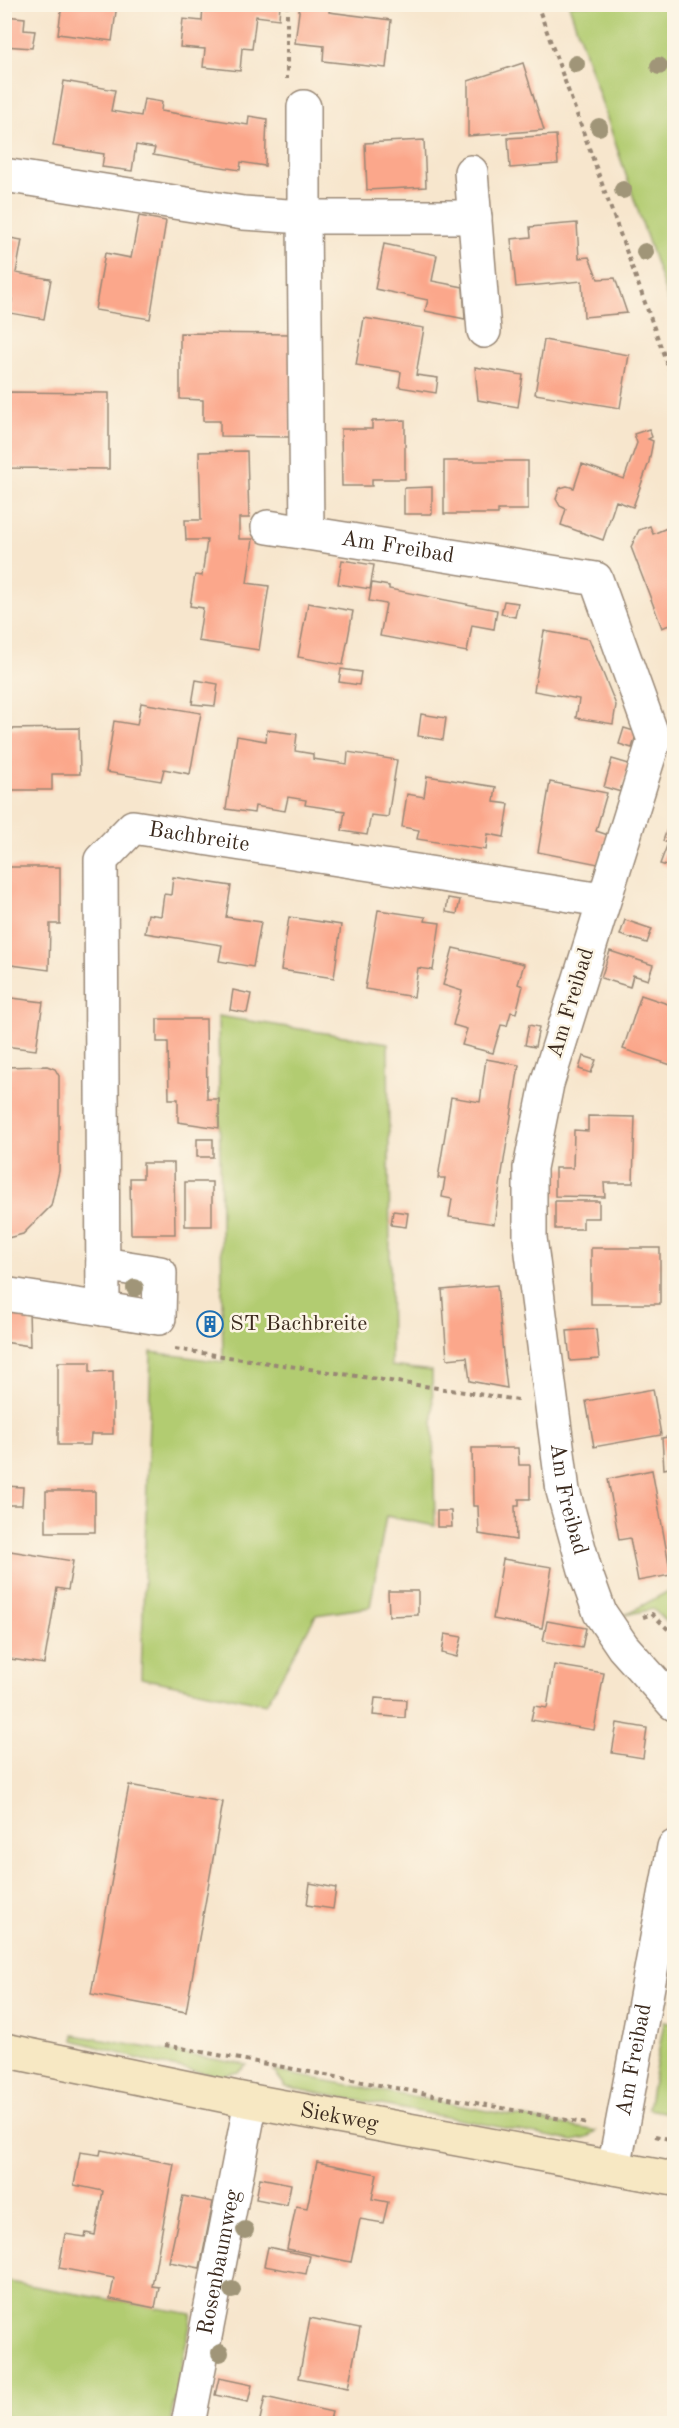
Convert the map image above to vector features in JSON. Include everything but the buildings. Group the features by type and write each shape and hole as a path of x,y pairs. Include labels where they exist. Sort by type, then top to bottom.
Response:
{"street":[{"path":"304,106 307,533"},
{"path":"471,172 484,331"},
{"path":"4,175 243,213 304,217 475,217"},
{"name":"Am Freibad","path":"268,528 596,579 654,740 602,900 547,1084 530,1168 530,1238 563,1491 600,1613 623,1647 675,1704"},
{"name":"Bachbreite","path":"103,1309 101,860 133,827 602,900"},
{"path":"4,1294 159,1318 159,1273 103,1264"},
{"name":"Am Freibad","path":"614,2168 675,1847"},
{"name":"Siekweg","path":"4,2050 251,2101 675,2179"},
{"name":"Rosenbaumweg","path":"188,2424 251,2101"}],"path":[{"path":"287,4 287,78 304,106"},
{"path":"537,4 675,383"},
{"path":"159,1318 172,1348 550,1405"},
{"path":"157,2044 675,2140"}],"green space":[{"path":"569,5 674,5 674,318"},
{"path":"218,1016 388,1043 391,1366 432,1371 435,1526 386,1516 370,1607 316,1615 266,1704 141,1678 151,1352 223,1362"},
{"path":"674,1588 674,1629 653,1609 625,1615"},
{"path":"664,2022 674,2024 674,2114 648,2109"},
{"path":"74,2035 247,2065 238,2072 220,2076 153,2063 74,2040"},
{"path":"274,2071 596,2131 587,2138 573,2141 286,2087"},
{"path":"4,2281 192,2314 170,2423 5,2423"}],"place":[{"name":"ST Bachbreite","path":"210,1324"}]}
